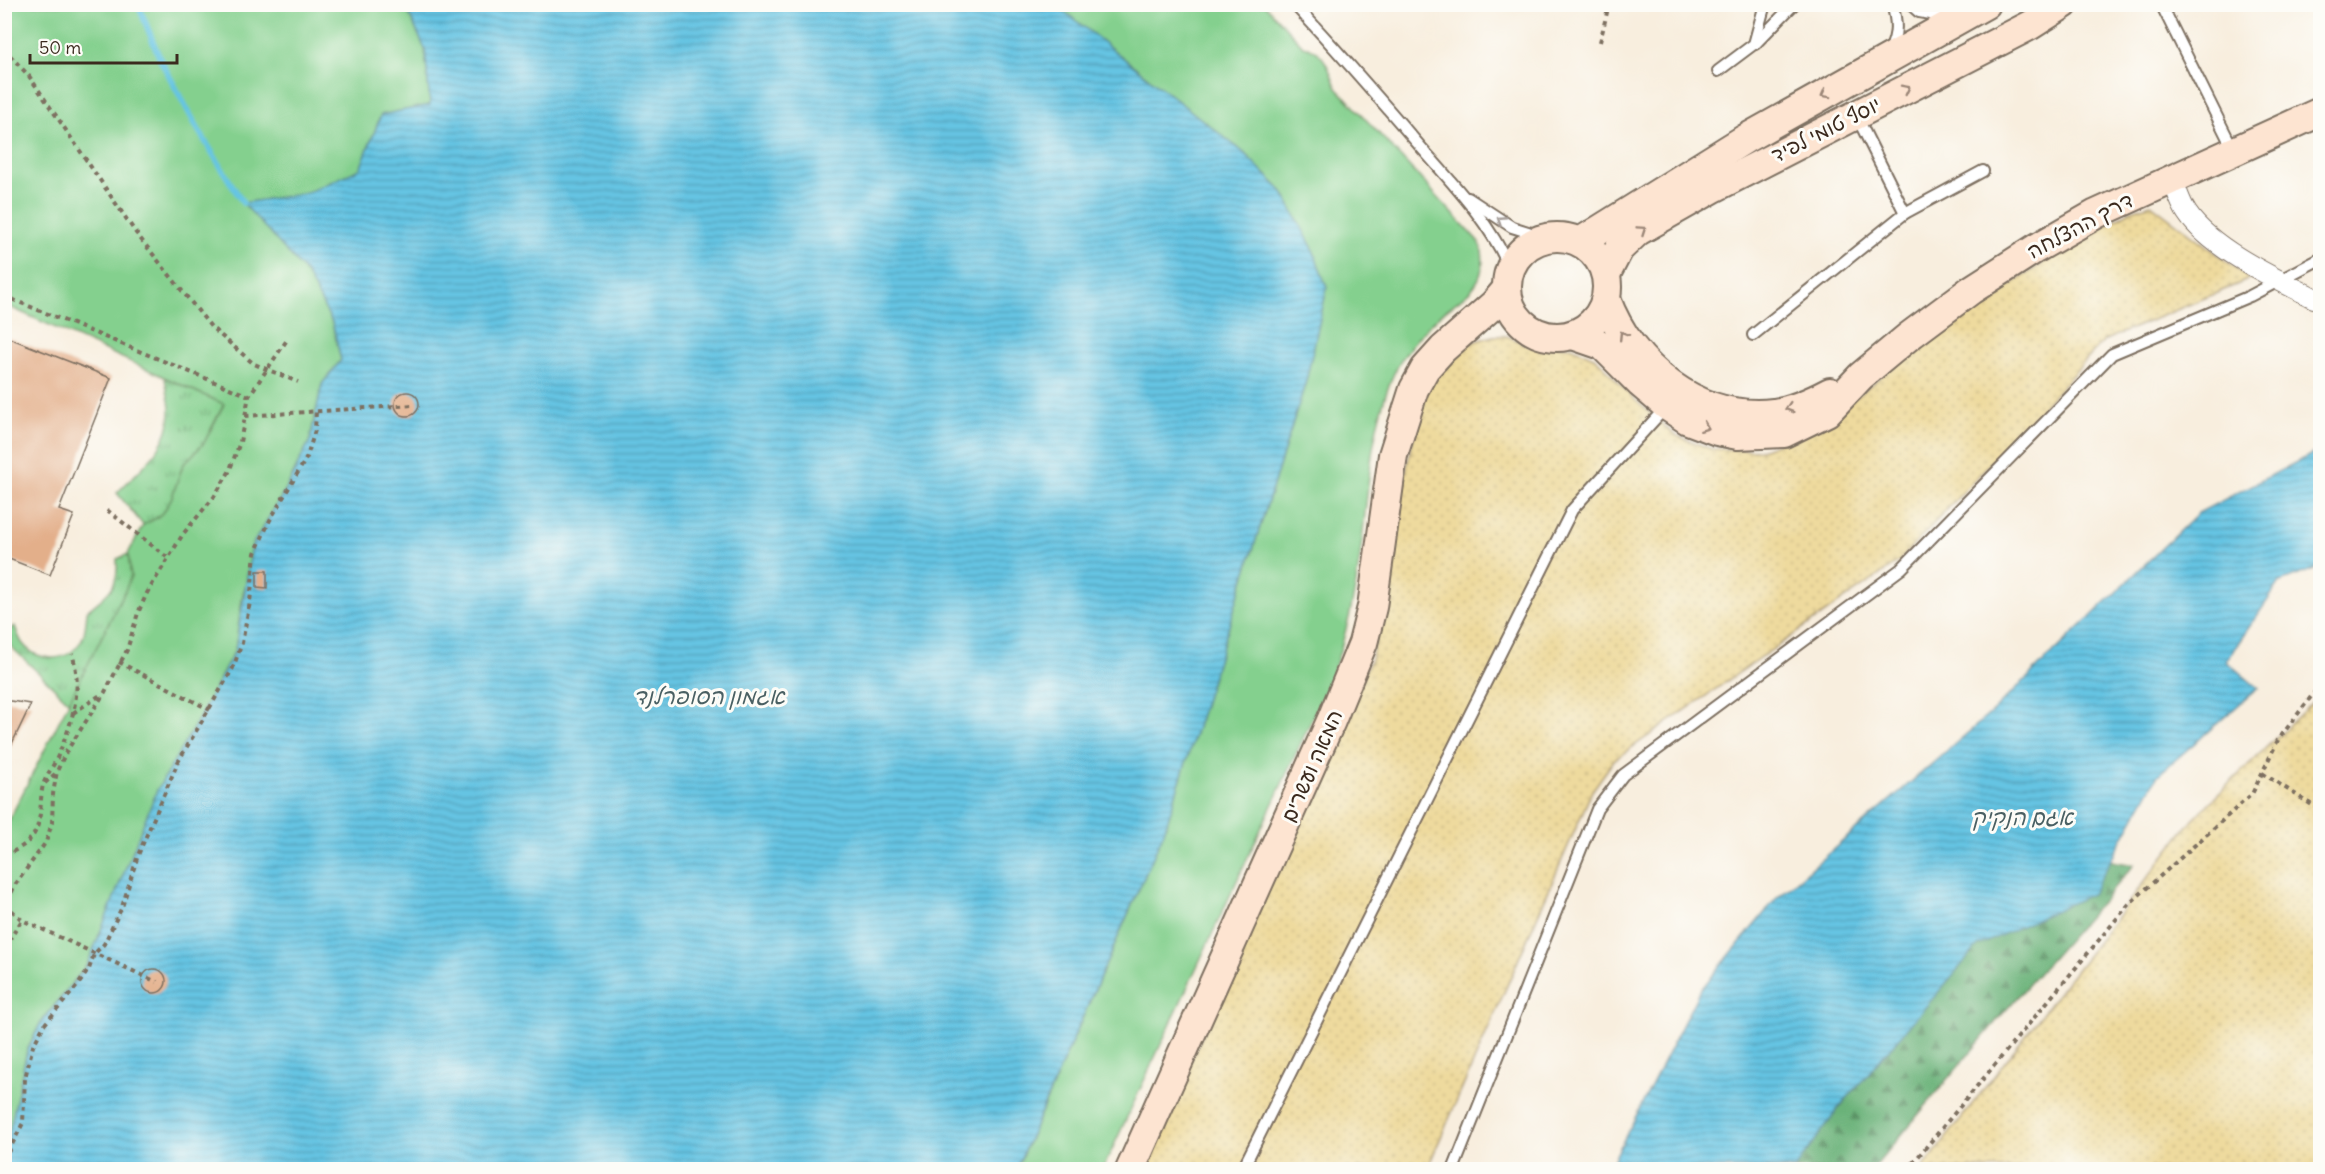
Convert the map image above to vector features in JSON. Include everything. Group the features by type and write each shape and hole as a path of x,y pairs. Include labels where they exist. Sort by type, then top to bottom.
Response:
{"street":[{"name":"יוסף טומי לפיד","path":"1580,242 1745,139 1986,4"},
{"name":"יוסף טומי לפיד","path":"1606,287 1619,249 1638,231 1712,189 2031,25 2064,4"},
{"name":"דרך ההצלחה","path":"1573,335 1602,345 1667,406 1688,420 1717,431 1738,435 1784,433 1827,412 1861,376 1908,337 1971,291 2035,249 2096,214 2320,112"},
{"path":"2172,179 2186,212 2197,226 2219,245 2279,281 2317,299"},
{"path":"1564,237 1580,242 1597,255 1606,287 1594,321 1585,330 1557,338 1541,335 1526,328 1516,317 1509,304 1508,279 1518,254 1531,244 1546,238 1564,237"},
{"name":"המאה ועשרים","path":"1131,1170 1348,682 1363,643 1372,607 1393,455 1414,389 1425,369 1443,349 1494,304 1508,279"},
{"name":"דרך ההצלחה","path":"1606,287 1614,320 1634,351 1654,372 1697,401 1725,410 1755,414 1776,412 1817,399 1861,376"},
{"name":"המאה ועשרים","path":"1443,349 1500,327 1526,328"}],"lane":[{"path":"1294,4 1329,41 1460,193 1500,245 1508,279"},
{"path":"1754,44 1765,4"},
{"path":"1718,71 1754,44 1794,4"},
{"path":"1883,62 1895,40 1897,19 1892,4"},
{"path":"1910,4 1919,12 1960,19"},
{"path":"2161,4 2234,152"},
{"path":"1856,114 1905,213"},
{"path":"1753,335 1905,213 1983,171"},
{"path":"1460,193 1512,227 1546,238"},
{"path":"1453,1170 1597,809 1623,775 1901,569 2112,354 2250,296 2320,260"},
{"path":"1242,1170 1572,510 1667,406"}],"path":[{"path":"1600,42 1609,4"},
{"path":"4,49 29,76 136,233 211,327 241,354 266,370 298,382"},
{"path":"4,296 249,396"},
{"path":"157,982 22,920 5,906 20,877 46,842 52,823 57,771 66,752 105,692 127,650 138,613 147,593 183,534 214,496 229,472 240,442 249,396 287,340"},
{"path":"245,416 413,405"},
{"path":"4,1160 23,1123 25,1078 33,1046 44,1025 89,969 94,954 104,944 122,907 138,855 174,771 229,676 242,643 250,602 255,553 307,457 315,430 316,411"},
{"path":"107,510 168,558"},
{"path":"4,855 24,845 34,833 41,812 43,786 64,740 73,713 78,674 72,654"},
{"path":"119,662 210,710"},
{"path":"1907,1170 2129,904 2252,794 2277,740 2320,685"},
{"path":"73,713 105,692"},
{"path":"43,786 57,771"},
{"path":"2262,773 2320,810"},
{"path":"4,948 22,920"},
{"path":"64,1170 67,1163"}],"green space":[{"path":"5,5 405,5 425,49 430,105 381,115 361,169 306,193 244,203 306,273 332,322 341,360 322,384 310,440 286,489 243,593 235,650 198,720 116,896 87,965 40,1024 27,1051 5,1146 5,828 126,589 131,576 128,554 143,525 157,518 165,510 183,465 204,443 224,404 5,305"},
{"path":"1056,5 1265,5 1303,46 1316,51 1321,56 1337,88 1479,242 1483,264 1478,280 1472,289 1440,315 1419,337 1400,362 1391,380 1378,423 1370,467 1353,602 1332,676 1103,1169 1016,1170 1164,832 1306,381 1327,288 1312,247 1282,191 1243,152"},
{"path":"165,378 224,404 204,443 183,465 165,510 157,518 143,525 117,493 152,457 165,436 170,411"},
{"path":"128,554 131,576 126,589 69,702 5,641 4,632 15,626 23,644 30,651 46,658 70,653 82,639 87,611 106,595 114,584 117,559"},
{"path":"2065,852 2134,865 1999,1018 1873,1169 1765,1170"}],"sand":[{"path":"2151,204 2250,279 2105,340 1898,562 1614,760 1592,791 1427,1169 1142,1170 1371,659 1388,593 1402,488 1415,431 1428,387 1444,363 1467,344 1493,336 1507,336 1530,346 1571,347 1596,358 1634,399 1675,435 1711,449 1761,450 1820,427 1909,353 2064,249 2132,210"},
{"path":"2320,695 2320,1169 1922,1169 2193,819"}],"water":[{"name":"אגמון הסופרלנד","path":"405,5 1056,5 1243,152 1282,191 1312,247 1327,288 1306,381 1164,832 1016,1169 5,1170 4,1146 8,1138 27,1051 40,1024 87,965 157,790 235,650 252,545 286,489 310,440 322,384 341,360 332,322 306,273 243,203 306,193 360,169 381,115 430,105 425,49"},
{"name":"אגם הנקיק","path":"2320,450 2320,568 2280,582 2226,661 2258,688 2158,775 2092,894 1978,946 1837,1110 1795,1169 1609,1169 1699,992 1776,899 1993,711 2198,513"}],"building":[{"path":"4,336 111,378 59,510 74,515 50,575 4,557"},
{"path":"407,392 416,395 419,404 416,413 407,416 398,413 395,404 398,395"},
{"path":"257,571 267,571 267,588 257,587"},
{"path":"4,700 31,704 4,760"},
{"path":"154,969 159,970 165,976 165,986 159,992 154,993 149,992 143,986 142,981 143,976 149,970"}],"waterway":[{"path":"138,4 160,59 199,131 243,203"}]}
